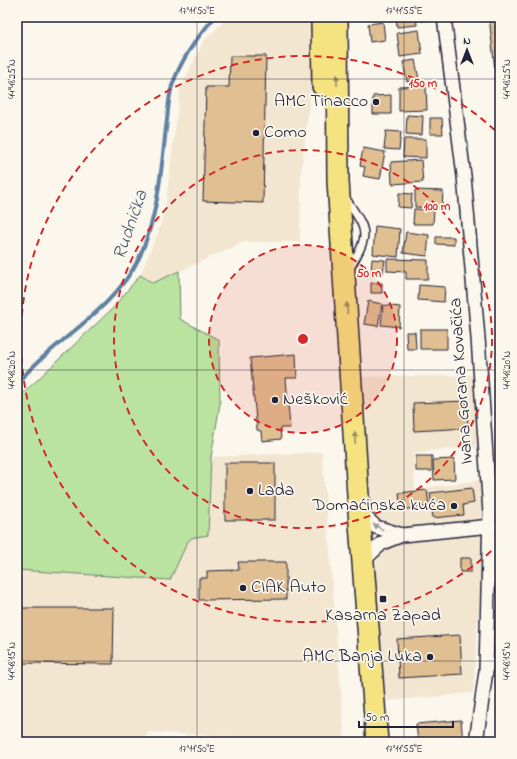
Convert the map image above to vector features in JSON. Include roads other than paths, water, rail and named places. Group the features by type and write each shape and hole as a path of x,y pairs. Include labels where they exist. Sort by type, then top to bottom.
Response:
{"main road":[{"path":"322,17 325,165 330,260 341,445 364,742"},
{"path":"337,17 338,186 359,511 377,742"}],"street":[{"name":"Ivana Gorana Kovačića","path":"444,17 464,176 495,513 491,526 486,671 476,742"},
{"path":"359,511 376,527 402,535"},
{"path":"363,561 382,543 402,535 491,526"}],"waterway":[{"name":"Rudnička","path":"17,384 48,353 99,310 128,277 139,258 151,227 155,210 172,86 190,49 215,17"}],"place":[{"name":"AMC Tinacco","path":"376,102"},
{"name":"Como","path":"256,133"},
{"name":"Nešković","path":"275,400"},
{"name":"Lada","path":"250,491"},
{"name":"Domaćinska kuća","path":"454,506"},
{"name":"CIAK Auto","path":"243,588"},
{"name":"Kasarna Zapad","path":"383,599"},
{"name":"AMC Banja Luka","path":"430,657"}]}
